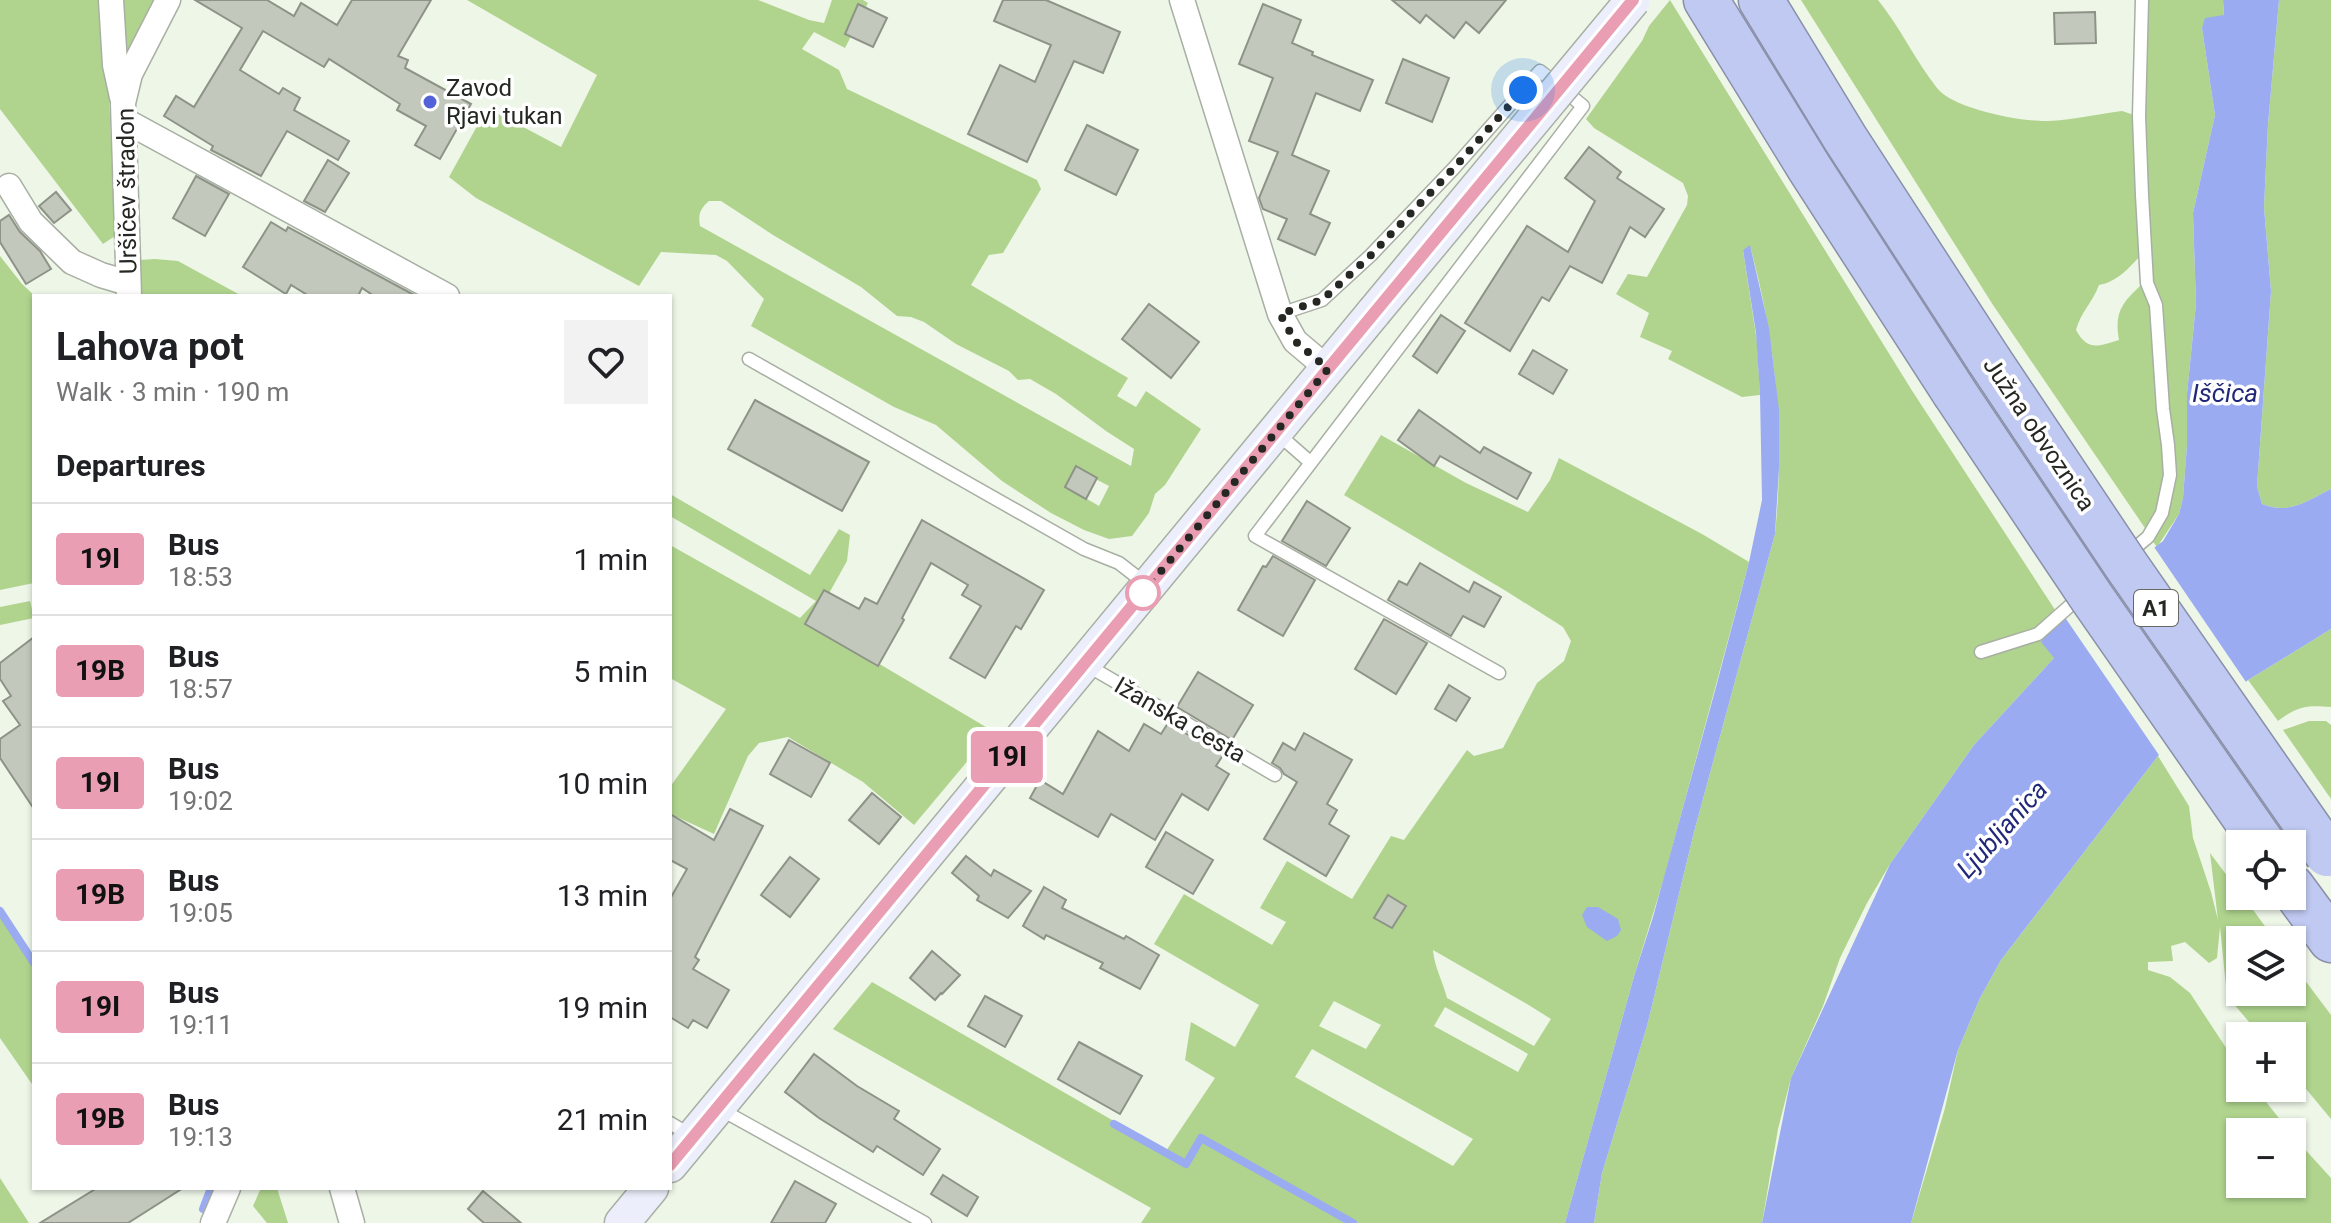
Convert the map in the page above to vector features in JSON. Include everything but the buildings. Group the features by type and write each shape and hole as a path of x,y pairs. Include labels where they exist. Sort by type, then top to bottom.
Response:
{"highway":[{"name":"Južna obvoznica","path":"1706,0 1810,169 1954,392 2253,830"},
{"name":"Južna obvoznica","path":"1761,0 1845,138 1989,360 2135,578 2329,857"},
{"path":"2306,906 2331,940"}],"main road":[{"name":"Ižanska cesta","path":"672,1159 682,1130 717,1108 1633,0"},
{"path":"622,1223 649,1190"}],"street":[{"path":"111,0 115,65 124,112 443,294"},
{"name":"Uršičev štradon","path":"129,289 124,112 130,74 168,0"},
{"path":"1182,0 1280,314 1295,341 1328,369"},
{"path":"9,186 31,222 72,262 129,289"},
{"path":"213,1223 227,1190"},
{"path":"343,1190 352,1223"}],"lane":[{"path":"2115,566 2148,537 2162,513 2170,475 2156,305 2147,283 2139,116 2142,0"},
{"path":"1280,314 1322,300 1342,282 1454,168 1540,71 1583,106 1255,536 1499,673"},
{"path":"749,359 1084,549 1119,563 1149,586"},
{"path":"1276,432 1310,462"},
{"path":"1981,652 2038,634 2093,585"},
{"name":"Ižanska cesta","path":"1085,663 1275,775"},
{"path":"717,1108 925,1223"}],"green space":[{"path":"0,0 105,0 115,236 103,244 0,109"},
{"path":"117,0 161,0 126,65"},
{"path":"467,0 758,0 824,23 832,0 863,0 868,3 845,48 814,32 802,49 839,70 847,89 1037,180 1041,189 1003,253 989,255 971,285 1128,378 1117,396 1136,407 1146,391 1201,429 1165,485 1155,494 1149,513 1132,536 1109,539 1051,513 1002,481 936,425 894,407 751,326 764,299 727,261 716,255 661,252 639,286 476,198 449,177 487,108 561,147 597,75","holes":["709,201 721,201 861,287 897,316 924,322 956,344 1009,371 1018,380 1030,379 1056,394 1134,449 1131,466 700,226 700,212","1086,474 1109,486 1099,506 1075,492"]},
{"path":"1670,0 1911,389 2061,619 2054,658 1974,745 1890,864 1867,903 1840,958 1823,1006 1791,1078 1778,1129 1762,1223 1594,1223 1602,1173 1647,1026 1694,832 1775,534 1778,498 1778,425 1772,353 1750,246 1743,250 1757,342 1760,395 1742,397 1668,359 1672,351 1640,337 1649,313 1616,294 1628,274 1647,277 1687,205 1688,196 1683,183 1594,128 1586,119"},
{"path":"1801,0 1878,0 1937,88 1972,108 2036,121 2122,111 2134,115 2142,254 2117,278 2099,285 2076,330 2085,342 2094,346 2119,340 2121,309 2141,285 2150,305 2165,440 2164,488 2157,513 2147,531 1993,305"},
{"path":"2148,0 2223,0 2224,16 2202,28 2215,115 2193,213 2196,304 2187,394 2183,498 2179,514 2157,547 2151,539 2172,493 2150,262 2145,154"},
{"path":"2279,0 2331,0 2331,489 2306,502 2281,508 2262,504 2257,486 2271,291 2264,207"},
{"path":"0,256 33,294 32,583 0,590"},
{"path":"140,260 178,261 238,294 137,294 136,269"},
{"path":"1381,435 1466,483 1528,512 1550,480 1559,458 1749,562 1664,878 1565,1223 1141,1223 1151,1208 833,1029 872,982 1166,1151 1215,1078 1185,1060 1191,1022 1235,1047 1259,1005 1154,944 1184,894 1272,945 1286,922 1260,908 1287,861 1352,899 1391,836 1404,840 1467,750 1474,756 1503,748 1537,683 1564,661 1571,641 1563,627 1344,495","holes":["1433,950 1551,1019 1534,1046 1447,998","1334,1001 1381,1025 1366,1049 1319,1026","1445,1007 1528,1054 1518,1072 1434,1026","1312,1049 1473,1139 1453,1166 1295,1077"]},
{"path":"672,495 810,575 839,529 850,535 847,561 812,624 991,730 991,733 914,825 863,782 788,737 759,743 748,756 714,834 677,817 672,826 672,784 726,709 672,679 672,546 800,618 816,601 672,517"},
{"path":"30,601 32,618 0,625 0,607"},
{"path":"2331,629 2331,707 2303,708 2278,721 2248,680"},
{"path":"2309,721 2326,721 2331,725 2331,799 2283,730"},
{"path":"2158,756 2189,806 2193,838 2218,920 2210,853 2226,874 2226,910 2253,910 2265,926 2226,926 2226,986 2220,927 2217,958 2209,963 2185,942 2171,946 2173,961 2148,962 2148,970 2170,977 2190,993 2226,1048 2226,1102 2266,1102 2279,1118 2226,1118 2226,1198 2306,1198 2306,1150 2331,1178 2331,1223 1911,1223 1945,1108 1958,1050 1980,998 2001,960"},
{"path":"0,908 32,956 32,1084 0,1038"},
{"path":"2306,982 2331,1015 2331,1119 2306,1089 2306,1022 2249,1022 2236,1006 2306,1006"},
{"path":"0,1178 29,1223 0,1223"},
{"path":"260,1190 278,1190 288,1223 267,1223 253,1206"}],"water":[{"path":"2223,0 2279,0 2264,207 2271,291 2257,486 2262,504 2281,508 2306,502 2331,489 2331,629 2248,680 2158,756 2001,960 1980,998 1958,1050 1911,1223 1762,1223 1791,1078 1890,864 1974,745 2054,658 2041,642 2061,619 2163,541 2179,514 2183,498 2187,394 2196,304 2193,213 2215,115 2202,28 2205,18 2224,15"},
{"path":"1750,245 1769,328 1779,410 1775,534 1694,832 1647,1026 1602,1173 1594,1223 1565,1223 1716,687 1762,500 1756,333 1743,250"},
{"path":"1587,907 1598,907 1618,919 1621,930 1617,936 1607,941 1587,927 1582,915"}],"pier":[{"path":"2152,544 2248,685 2161,758 2062,613"}],"waterway":[{"path":"0,911 32,960"},
{"path":"1114,1124 1186,1164 1201,1138 1353,1223"},
{"path":"203,1209 210,1190"}],"bus line":[{"name":"19I","path":"672,1163 1633,0"}],"place":[{"name":"Zavod Rjavi tukan","path":"430,102"}],"route":[{"path":"1143,593 1328,369 1295,341 1280,314 1322,300 1371,255 1523,90"}],"water label":[{"name":"Iščica","path":"2225,393"},
{"name":"Ljubljanica","path":"2002,829"}]}
